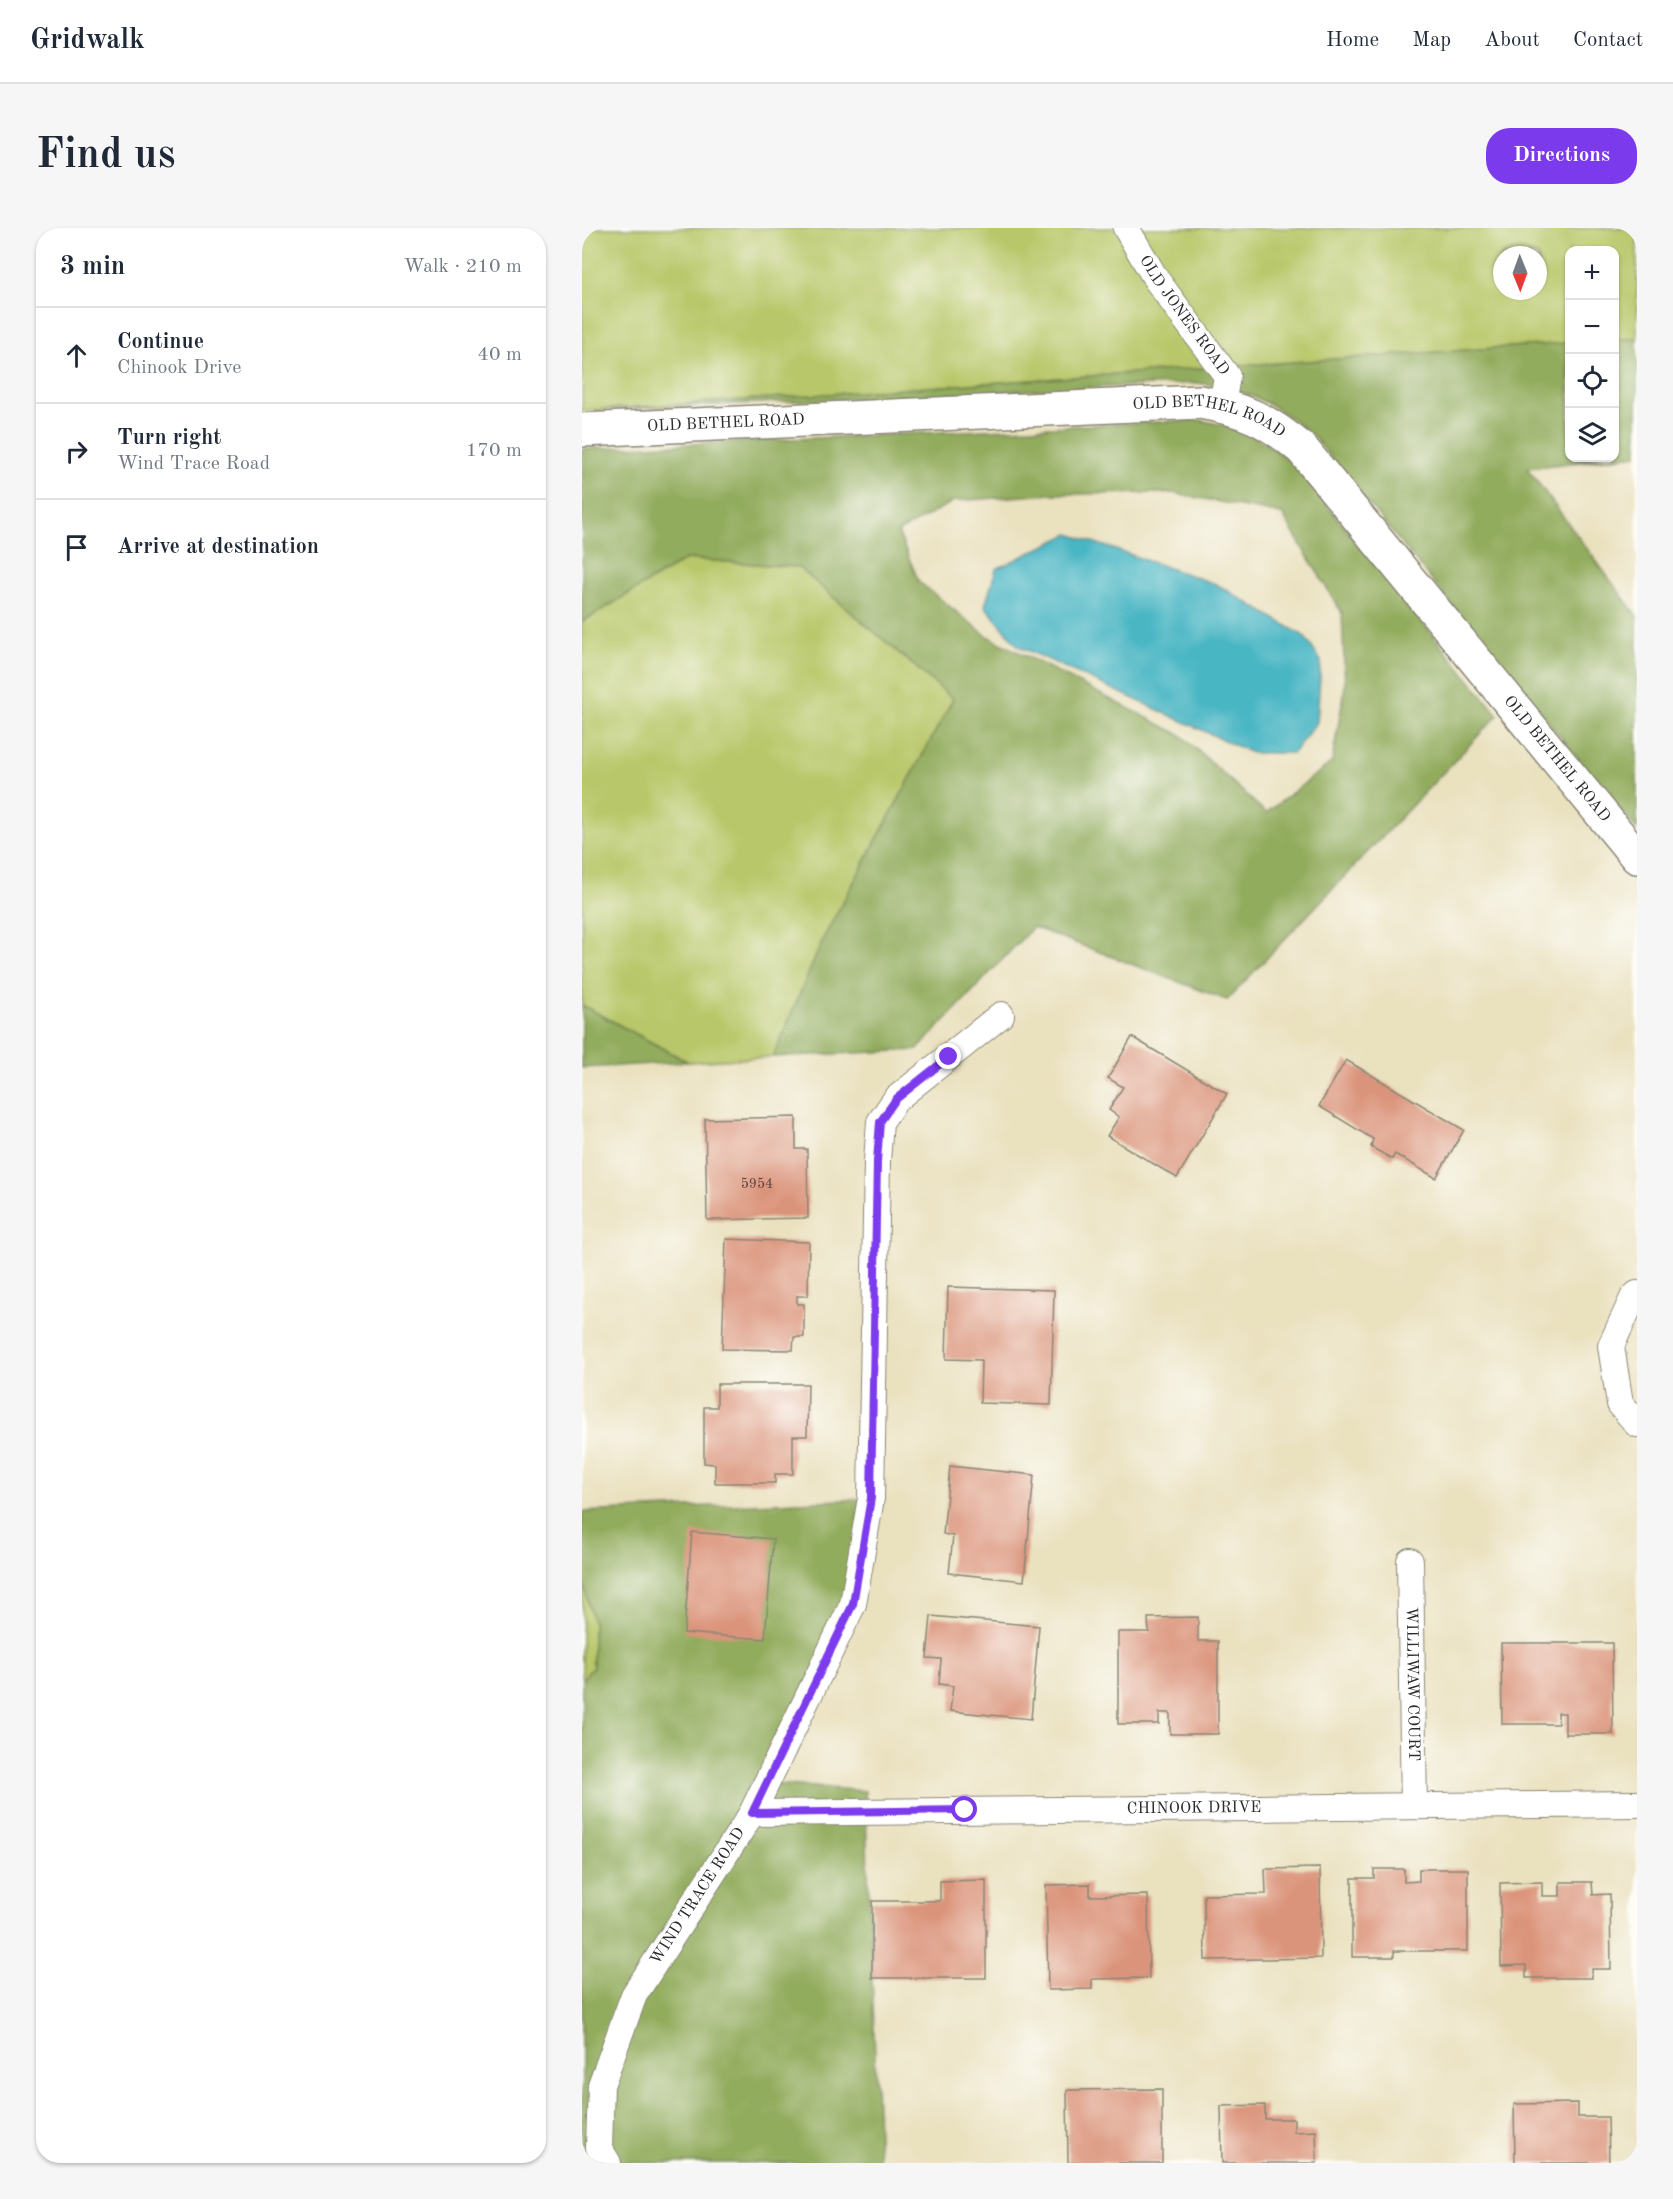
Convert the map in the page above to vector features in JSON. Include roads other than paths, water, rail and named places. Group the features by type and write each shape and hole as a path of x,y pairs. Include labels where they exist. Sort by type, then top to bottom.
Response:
{"street":[{"name":"OLD JONES ROAD","path":"1126,228 1156,279 1227,376 1222,405"},
{"name":"OLD BETHEL ROAD","path":"582,430 1200,402 1222,405 1252,414 1273,425 1302,449 1637,857"},
{"name":"WIND TRACE ROAD","path":"596,2153 601,2085 634,1995 752,1813 853,1604 871,1498 877,1161 880,1122 896,1099 1001,1015"},
{"path":"1637,1294 1611,1346 1620,1404 1637,1424"},
{"name":"WILLIWAW COURT","path":"1410,1561 1414,1806"},
{"name":"CHINOOK DRIVE","path":"752,1813 1637,1804"}],"water":[{"path":"1069,534 1216,584 1304,636 1321,661 1317,722 1293,753 1252,753 1018,646 985,606 996,569"}]}
